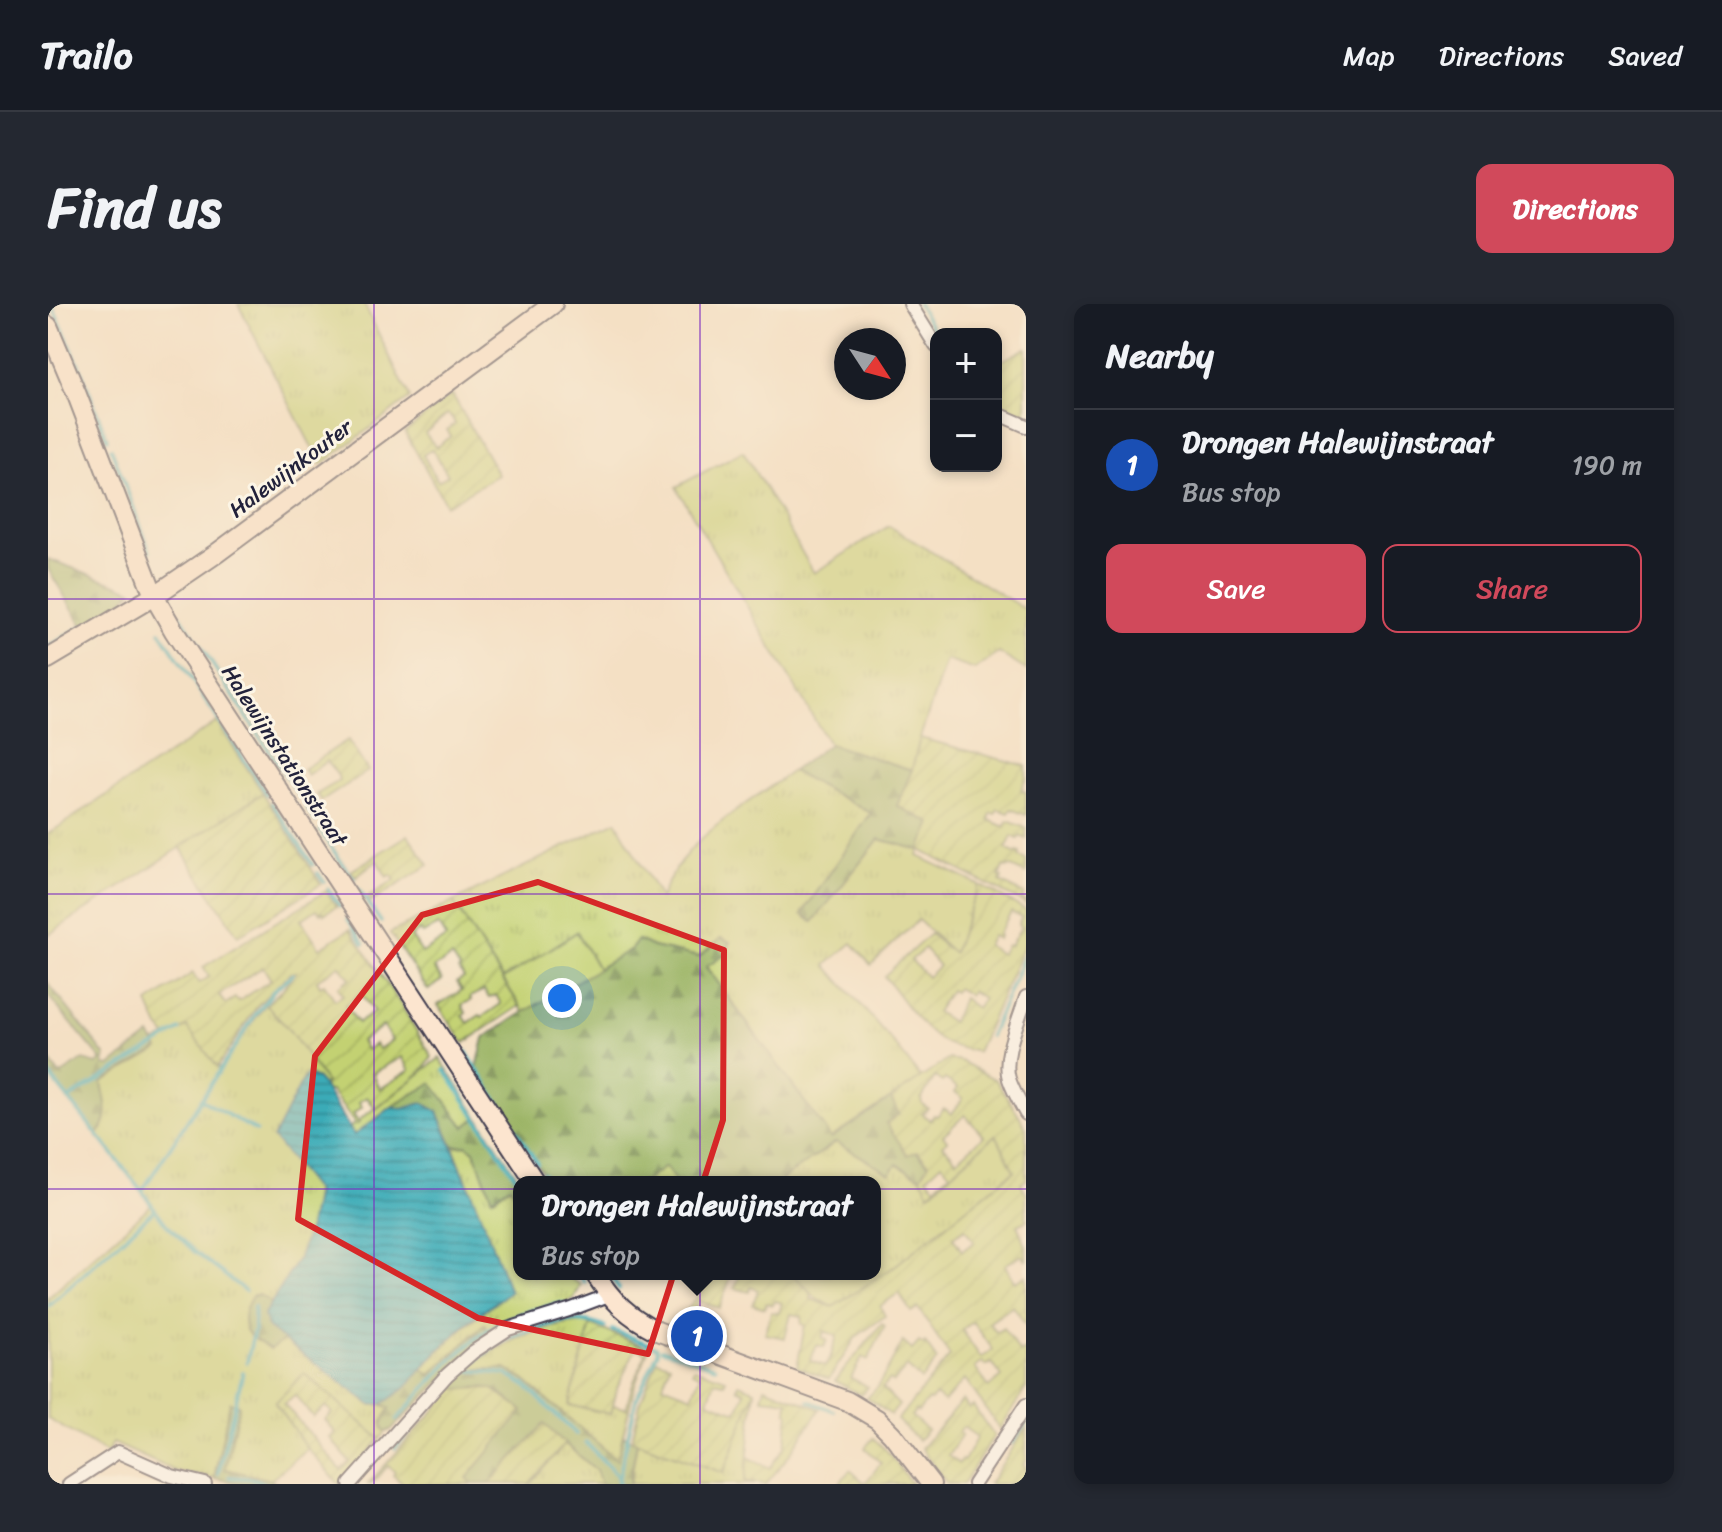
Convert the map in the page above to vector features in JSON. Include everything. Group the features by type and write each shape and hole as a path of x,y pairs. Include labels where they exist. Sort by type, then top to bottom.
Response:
{"street":[{"name":"Halewijnkouter","path":"48,659 154,596 217,553 553,304"},
{"path":"910,304 930,336"},
{"name":"Halewijnstationstraat","path":"48,326 154,596 531,1176"},
{"path":"1002,416 1026,426"},
{"path":"1026,997 1011,1042 1008,1072 1026,1114"},
{"path":"599,1280 609,1295 638,1321 657,1331 828,1393 863,1410 892,1434 931,1484"},
{"path":"350,1484 447,1375 473,1352 508,1329 609,1295"},
{"path":"974,1484 1026,1405"},
{"path":"69,1484 118,1452 172,1476 205,1484"}],"highlighted area":[{"path":"538,882 724,950 723,1120 648,1354 478,1318 298,1219 315,1056 422,915"}],"green space":[{"path":"238,304 364,304 410,398 321,465"},
{"path":"1026,348 1026,421 1002,411 1002,361"},
{"path":"452,394 498,475 446,505 405,432","holes":["447,414 455,424 447,430 451,436 436,447 425,433","432,449 448,475 438,481 423,455"]},
{"path":"743,451 814,573 889,526 1026,610 1026,670 999,653 975,670 946,660 912,770 829,744 676,487"},
{"path":"48,559 133,590 85,629 48,569"},
{"path":"217,722 263,793 48,935 48,834"},
{"path":"920,738 1026,766 1026,778 1021,790 1026,792 1026,815 1011,809 1009,813 998,809 995,814 991,813 989,820 1005,827 1008,821 1026,828 1026,839 1012,836 1006,849 1020,853 1019,857 1026,860 1026,874 1009,866 1003,867 999,876 1002,878 1000,882 1024,894 1022,899 1026,904 920,850 932,823 897,806 912,770"},
{"path":"348,740 368,771 322,801 317,794 339,781 338,776 327,761 307,775 303,769"},
{"path":"829,744 912,770 897,806 932,823 920,850 879,839 813,922 802,914 871,813 792,771"},
{"path":"792,771 871,813 802,914 813,922 879,839 920,850 918,856 979,885 953,953 918,920 871,965 852,943 826,965 921,1078 831,1138 706,966 726,954 730,942 721,938 699,957 653,947 638,940 632,949 598,969 577,932 503,979 453,902 616,821 660,898 682,860 702,838"},
{"path":"263,793 321,884 238,936 180,847"},
{"path":"408,835 429,865 371,902 368,897 395,880 391,875 387,877 377,861 356,877 351,871"},
{"path":"979,885 1026,910 1026,941 977,1052 949,1044 933,1035 884,976 930,934 953,953","holes":["1011,912 1022,917 1018,925 1021,927 1010,946 1007,945 1001,954 987,945 992,936 998,939","924,949 939,966 927,977 911,960","957,988 983,998 976,1008 963,998 952,1022 936,1012 950,990 954,992"]},
{"path":"326,891 337,906 324,914 317,909 301,920 320,948 350,929 432,1057 422,1072 376,1109 367,1097 359,1102 362,1107 353,1114 359,1123 356,1125 331,1091 326,1092 323,1086 326,1083 290,1031 266,1004 296,972 290,973 258,1005 217,1067 187,1027 167,1037 159,1028 148,1003 193,973 199,983 209,977 203,967","holes":["339,965 350,978 338,987 343,995 335,1000 324,984 320,986 317,980","263,967 271,980 239,1001 235,998 225,1004 219,995","361,994 374,1012 358,1023 345,1005","383,1026 392,1040 379,1049 375,1044 367,1050 361,1041","402,1057 410,1070 380,1089 373,1073"]},
{"path":"453,902 520,1006 464,1043 438,1005 462,990 457,982 464,978 460,968 452,957 434,968 442,980 428,990 390,933","holes":["438,925 446,938 422,953 411,936 420,930 423,934","484,990 489,998 496,995 501,1004 468,1023 462,1005"]},
{"path":"577,932 598,969 524,1012 503,979"},
{"path":"721,938 730,942 726,954 706,967 831,1138 891,1098 899,1114 886,1123 929,1164 921,1177 897,1164 890,1173 836,1142 787,1176 672,1176 665,1167 652,1176 545,1176 476,1072 484,1038 631,949 638,940 653,947 699,957"},
{"path":"48,983 106,1056 104,1065 110,1066 150,1035 159,1049 102,1082 106,1116 97,1135 48,1072 48,1059 60,1075 83,1060 97,1064 102,1060 48,996"},
{"path":"266,1004 290,1031 327,1083 323,1086 317,1079 317,1169 307,1235 297,1262 271,1303 259,1295 253,1295 244,1323 252,1337 270,1349 285,1340 371,1405 382,1404 390,1408 382,1424 386,1432 380,1439 304,1374 275,1403 307,1448 271,1480 225,1469 239,1405 230,1403 214,1478 175,1471 113,1443 107,1453 48,1419 48,1298 152,1204 97,1135 103,1128 102,1082 158,1050 154,1043 187,1026 219,1069"},
{"path":"440,1058 478,1117 465,1127 432,1084 393,1106 354,1135 349,1128"},
{"path":"949,1059 961,1061 996,1080 1026,1128 1026,1180 1021,1183 1026,1193 1026,1221 1017,1225 1026,1246 1026,1260 1022,1255 1005,1265 1015,1282 1026,1276 1026,1326 1013,1306 989,1323 996,1332 1003,1328 1020,1353 1026,1350 1026,1388 1000,1429 965,1379 944,1402 936,1395 911,1416 927,1430 918,1440 897,1420 950,1356 918,1308 911,1312 899,1293 880,1306 885,1316 856,1337 829,1379 797,1367 805,1325 801,1324 802,1316 791,1314 785,1338 765,1334 771,1312 779,1313 782,1303 766,1303 765,1308 753,1304 758,1290 751,1287 749,1292 735,1288 738,1280 799,1280 812,1294 811,1299 833,1307 874,1280 881,1280 881,1276 1014,1171 996,1134 929,1193 921,1177 929,1163 917,1151 908,1155 886,1123 899,1114 891,1098","holes":["935,1077 942,1082 945,1079 958,1088 955,1092 963,1098 952,1114 944,1108 930,1120 922,1114 928,1108 921,1099","965,1115 984,1136 957,1160 943,1145 947,1140 943,1135","942,1163 950,1173 935,1186 927,1177","965,1229 974,1242 962,1251 953,1237","973,1322 993,1350 981,1358 962,1330","824,1331 837,1336 825,1366 810,1361 817,1345 824,1347 827,1340 822,1338","983,1362 986,1366 992,1363 1002,1377 989,1387 975,1368"]},
{"path":"432,1083 465,1127 478,1117 517,1176 513,1176 513,1190 510,1186 492,1198 474,1151 466,1145 453,1146 438,1112 423,1103 402,1109 393,1106"},
{"path":"996,1134 1014,1171 881,1276 881,1176 787,1176 836,1142 890,1173 897,1164 921,1177 930,1193"},
{"path":"467,1145 474,1151 492,1198 510,1186 513,1190 513,1280 574,1280 581,1285 574,1298 565,1303 536,1310 488,1335 485,1325 430,1375 422,1369 432,1358 463,1328 510,1292 453,1146"},
{"path":"665,1167 672,1176 652,1176"},
{"path":"710,1280 730,1280 719,1308 698,1301 692,1316 702,1320 698,1331 676,1323"},
{"path":"799,1280 874,1280 833,1307 816,1298"},
{"path":"253,1295 259,1295 271,1303 264,1315 268,1328 285,1340 270,1349 248,1333 244,1323"},
{"path":"583,1322 591,1325 569,1405 611,1414 613,1405 629,1409 617,1460 524,1380 506,1369 464,1369 520,1338 549,1328"},
{"path":"485,1324 488,1335 386,1432 382,1424 390,1408 382,1404 404,1389 422,1369 430,1375"},
{"path":"882,1324 885,1326 868,1360 862,1357 851,1378 868,1387 861,1395 835,1381"},
{"path":"591,1325 649,1348 629,1409 626,1408 632,1386 646,1353 636,1348 617,1388 611,1414 569,1405"},
{"path":"903,1342 912,1350 919,1342 925,1343 937,1360 921,1380 907,1367 893,1383 889,1380 882,1388 899,1405 891,1415 867,1398 877,1388"},
{"path":"657,1360 670,1364 663,1385 692,1396 700,1375 692,1372 694,1368 726,1379 724,1383 715,1381 708,1401 737,1412 745,1392 737,1388 739,1384 755,1390 724,1473 632,1440 640,1404"},
{"path":"464,1369 506,1369 524,1380 617,1460 623,1435 637,1442 629,1484 601,1484 596,1470 544,1425 489,1484 473,1484 466,1478 522,1411 493,1389 454,1388 443,1383"},
{"path":"304,1373 380,1439 339,1484 307,1448 275,1403","holes":["295,1395 313,1417 326,1406 332,1413 325,1420 336,1433 330,1438 350,1462 341,1470 284,1404"]},
{"path":"765,1387 820,1409 766,1484 745,1482 748,1457 770,1468 785,1447 788,1401 762,1398"},
{"path":"491,1388 523,1411 467,1478 473,1484 403,1484 388,1466 368,1484 454,1389"},
{"path":"755,1390 745,1481 755,1484 630,1484 637,1442 724,1473"},
{"path":"963,1400 969,1409 973,1406 994,1436 963,1484 947,1484 921,1448","holes":["963,1427 977,1437 964,1461 959,1464 948,1456 962,1435 959,1433"]},
{"path":"230,1402 239,1405 225,1469 277,1484 244,1484 214,1478"},
{"path":"544,1424 565,1444 529,1484 489,1484"},
{"path":"1026,1428 1026,1460 1023,1465 1026,1467 1026,1484 989,1484"},
{"path":"873,1438 912,1484 839,1484 850,1470 865,1483 881,1463 865,1448"},
{"path":"565,1444 596,1470 601,1484 529,1484"}],"water":[{"path":"307,1074 323,1086 354,1135 393,1106 402,1109 423,1103 438,1112 510,1292 472,1319 404,1389 382,1404 371,1405 268,1328 264,1315 299,1257 316,1192 273,1138"}],"waterway":[{"path":"918,304 932,328"},
{"path":"52,305 107,439"},
{"path":"111,448 150,551"},
{"path":"180,615 299,796"},
{"path":"48,647 81,627"},
{"path":"160,631 267,794"},
{"path":"272,803 313,865"},
{"path":"305,805 315,821"},
{"path":"320,831 354,880"},
{"path":"318,873 324,882"},
{"path":"328,889 340,906"},
{"path":"358,889 381,922"},
{"path":"348,919 364,944"},
{"path":"990,1036 1026,953"},
{"path":"142,1191 256,1014 274,990 293,974"},
{"path":"68,1099 180,1030"},
{"path":"466,1052 537,1163"},
{"path":"445,1070 515,1176"},
{"path":"48,1073 166,1224 195,1252 245,1291"},
{"path":"200,1099 256,1131"},
{"path":"48,1307 155,1209"},
{"path":"613,1280 619,1289"},
{"path":"397,1420 444,1368 469,1344 497,1324 529,1311 563,1303"},
{"path":"247,1362 254,1330 254,1307"},
{"path":"395,1448 451,1384 500,1343 564,1321 605,1327"},
{"path":"612,1330 657,1347 658,1352 636,1400 618,1481"},
{"path":"662,1349 715,1367"},
{"path":"466,1370 506,1374 526,1386 576,1434"},
{"path":"218,1474 243,1372"},
{"path":"809,1401 834,1411"},
{"path":"1012,1443 1026,1422"},
{"path":"586,1443 616,1474 619,1484"},
{"path":"229,1477 254,1479 266,1484"}],"place":[{"name":"Drongen Halewijnstraat","path":"697,1336"}]}
